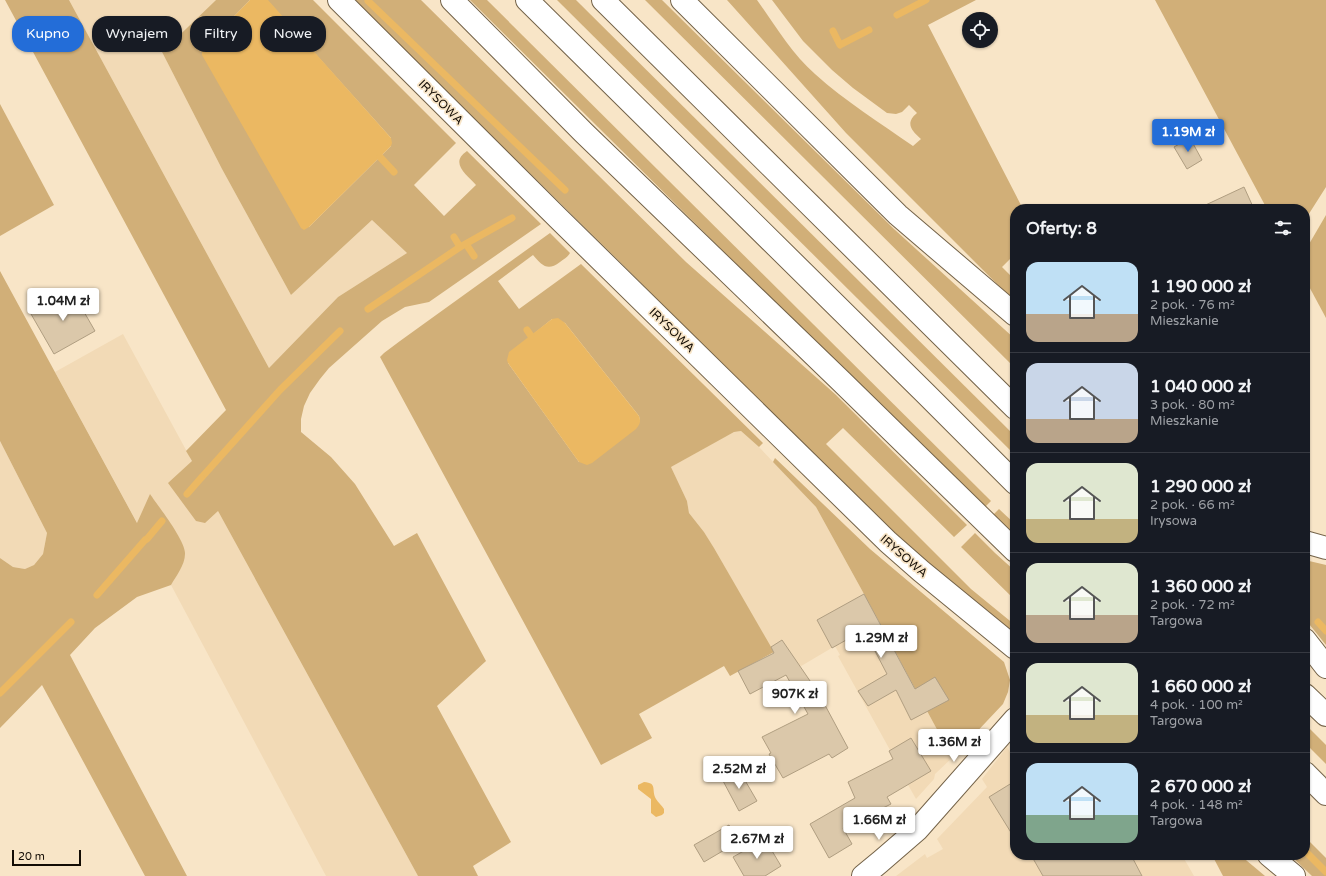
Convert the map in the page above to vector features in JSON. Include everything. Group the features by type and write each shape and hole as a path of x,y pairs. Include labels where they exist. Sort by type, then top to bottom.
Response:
{"main road":[{"name":"IRYSOWA","path":"339,0 558,218 888,542 1010,644"},
{"path":"452,0 584,133 1010,546"},
{"path":"527,0 1010,478"},
{"path":"603,0 1010,403"},
{"path":"682,0 898,215 1010,311"},
{"path":"1310,543 1326,548"},
{"path":"1310,646 1326,667"},
{"path":"1310,700 1326,715"},
{"path":"863,876 917,830 1010,724"},
{"path":"1310,778 1326,794"},
{"path":"1310,787 1326,800"},
{"path":"1276,860 1294,876"}],"shaded area":[{"path":"5,0 69,0 78,16 14,16"},
{"path":"69,0 216,0 199,16 190,16 190,25 182,33 182,16 92,16 92,42 84,28 84,16 78,16"},
{"path":"216,0 250,0 234,16 199,16"},
{"path":"250,0 268,0 282,16 260,16 260,52 314,52 391,138 391,146 309,227 304,230 301,228 202,55 202,52 252,52 252,16 234,16"},
{"path":"267,0 313,0 456,143 414,185 444,216 476,185 461,169 460,160 462,155 467,151 541,224 429,302 405,307 382,321 329,368 310,393 304,406 301,419 301,432 331,457 355,484 394,546 417,533 486,661 437,706 511,842 473,866 478,876 418,876 218,511 205,523 196,521 168,483 192,461 186,451 226,410 33,52 84,52 84,28 92,42 92,52 97,52 269,368 338,297 407,253 372,220 291,295 222,169 162,52 182,52 182,33 190,25 190,52 207,52 309,227 391,146 391,138 314,52 326,52 326,16 281,16"},
{"path":"354,0 421,0 686,262 835,394 967,525 954,537 843,428 826,444 971,589 1010,621 1010,629 902,541"},
{"path":"470,0 487,0 991,501 983,509"},
{"path":"557,0 576,0 1010,431 1010,450"},
{"path":"645,0 662,0 894,229 1010,334 1010,363"},
{"path":"727,0 757,0 791,48 806,66 850,103 913,146 921,139 914,133 910,123 917,113 909,105 902,112 896,114 887,113 853,88 832,70 803,41 772,0 976,0 928,25 1020,204 1010,204 1010,259 1002,267 1010,275 1010,297 846,133"},
{"path":"1155,0 1326,0 1326,187 1310,212 1310,204 1264,204"},
{"path":"97,52 162,52 222,169 291,295 372,220 407,253 338,297 269,368"},
{"path":"0,104 54,205 0,236"},
{"path":"1326,215 1326,318 1310,288 1310,242"},
{"path":"550,233 570,253 567,257 552,267 548,267 542,264 533,255 498,281 519,309 581,264 763,443 759,447 741,431 734,432 671,467 687,501 689,513 714,548 774,652 730,676 724,666 639,714 652,738 601,765 380,357","holes":["552,319 565,323 639,416 640,421 579,462 508,363 531,336"]},
{"path":"0,271 137,523 150,494 176,532 184,548 184,562 171,585 137,597 95,628 70,655 187,876 145,876 42,685 0,728 0,558 13,567 25,569 34,565 43,554 47,533 0,441"},
{"path":"558,318 565,323 640,418 640,423 636,429 592,463 587,465 579,462 507,360 509,352 552,319"},
{"path":"123,334 418,876 326,876 171,585 55,372"},
{"path":"741,431 759,447 816,507 953,757 935,774 934,779 916,799 838,656 840,655 835,646 786,675 714,548 689,513 687,501 671,467 724,437 734,432"},
{"path":"0,441 47,533 43,554 34,565 25,569 13,567 0,558"},
{"path":"775,458 870,549 1004,662 1010,680 1008,692 1003,704 953,757 816,507 773,462"},
{"path":"999,509 1010,519 1010,535 991,517"},
{"path":"975,533 1010,566 1010,595 961,547"},
{"path":"1310,561 1326,565 1326,645 1310,625"},
{"path":"1310,729 1326,745 1326,764 1310,748"},
{"path":"1007,747 1010,752 1010,860 1185,860 1194,876 896,876 925,854 927,858 943,849 937,839 987,787 982,779"},
{"path":"644,782 653,785 656,799 664,809 664,813 662,815 656,817 651,813 651,799 638,789 638,785"},
{"path":"1310,842 1326,858 1326,876 1312,876 1295,860 1310,860"},
{"path":"1215,860 1246,860 1265,876 1223,876"}],"building":[{"path":"1190,138 1202,160 1187,169 1174,147"},
{"path":"1244,187 1252,204 1208,204"},
{"path":"72,291 95,331 54,354 31,314"},
{"path":"864,594 915,689 935,677 949,700 911,720 896,690 868,706 858,691 887,674 864,630 832,648 817,620"},
{"path":"782,640 819,694 848,748 832,758 829,754 783,778 769,754 771,753 762,737 808,714 786,675 750,694 738,671 774,653 771,647"},
{"path":"911,738 931,771 887,797 891,804 843,828 852,844 829,858 810,824 855,798 848,782 893,759 889,751"},
{"path":"739,770 757,801 739,811 722,779"},
{"path":"1010,784 1010,831 989,797"},
{"path":"729,825 738,842 704,862 694,845"},
{"path":"765,839 781,866 765,876 744,876 733,857"},
{"path":"1034,860 1134,860 1142,876 1043,876"}],"waterway":[{"path":"897,15 926,0"},
{"path":"368,1 565,190"},
{"path":"833,31 840,45 869,30"},
{"path":"380,157 394,172"},
{"path":"368,309 460,247 512,218"},
{"path":"454,237 460,247"},
{"path":"466,244 474,256"},
{"path":"527,330 531,336"},
{"path":"202,477 280,390 340,331"},
{"path":"187,494 201,478"},
{"path":"147,539 162,521"},
{"path":"97,595 145,540"},
{"path":"0,693 71,622"},
{"path":"1318,622 1326,631"},
{"path":"1310,856 1326,872"}]}
